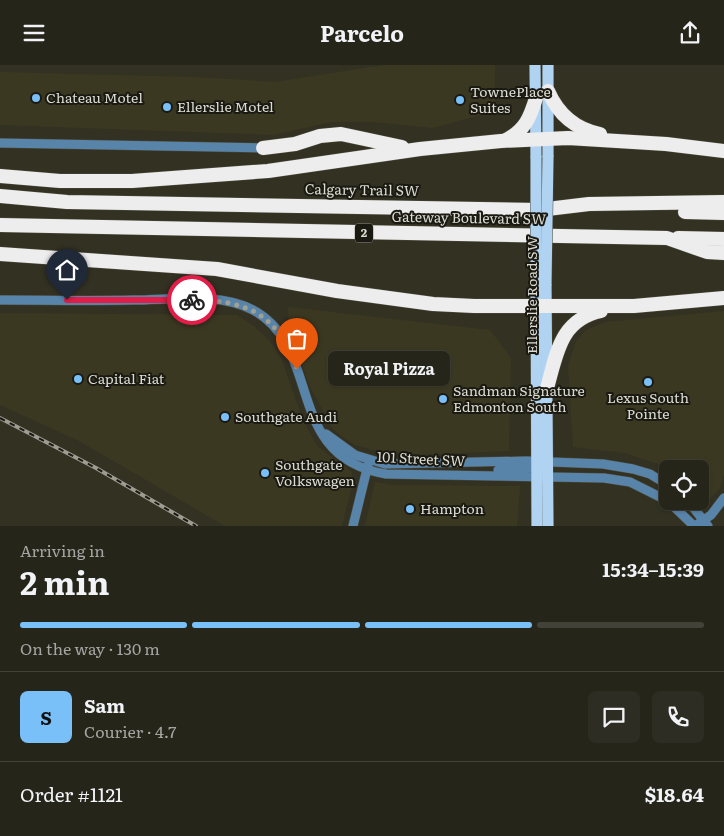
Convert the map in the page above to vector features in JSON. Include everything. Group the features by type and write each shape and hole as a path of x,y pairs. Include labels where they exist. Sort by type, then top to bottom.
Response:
{"highway":[{"path":"501,141 518,134 524,128 542,94 554,103 566,118 580,128 648,142"},
{"path":"263,148 341,134 388,145 420,149"},
{"path":"0,176 60,181 141,181 268,171 420,149 501,141 542,141 568,138 648,142 724,151"},
{"name":"Calgary Trail SW","path":"0,197 539,210 589,204 724,202"},
{"path":"539,210 724,213"},
{"name":"Gateway Boulevard SW","path":"0,225 667,238 707,253 724,253"},
{"path":"667,238 724,239"},
{"path":"0,254 217,269 337,291 433,303 541,307 634,306"},
{"path":"546,388 558,349 574,324 590,313 634,306 724,298"}],"main road":[{"name":"Ellerslie Road SW","path":"535,65 542,94"},
{"name":"Ellerslie Road SW","path":"548,65 542,94 541,284 541,469 548,526"},
{"name":"Ellerslie Road SW","path":"537,526 546,388 541,307"}],"street":[{"path":"0,143 263,148"},
{"name":"101 Street SW","path":"0,301 205,300 242,305 268,320 287,344 308,408 320,430 369,465 386,473 466,475 498,469 541,469"},
{"name":"101 Street SW","path":"369,465 391,464 541,469"},
{"path":"353,526 369,465"},
{"path":"541,469 622,466 650,474 659,480"},
{"path":"541,469 617,480 645,488 659,496"},
{"path":"677,510 694,526 706,523 724,498"},
{"path":"695,510 706,523"}],"shaded area":[{"path":"384,65 495,65 495,111 433,128 374,122 331,122 274,135 0,125 0,72 195,77 275,82"},
{"path":"288,307 490,330 511,358 509,451 409,455 385,453 355,445 344,438 333,429 310,387 289,330"},
{"path":"724,311 724,475 720,488 709,500 709,460 659,460 659,464 624,453 573,447 568,366 576,341 586,330 605,322"},
{"path":"0,313 237,315 254,326 269,340 281,358 303,420 317,446 352,472 352,485 342,526 225,526 79,441 0,405"},
{"path":"375,482 393,485 520,486 517,526 365,526"}],"railway":[{"path":"0,418 96,468 196,526"}],"way so far":[{"path":"192,300 233,302 260,314 281,335 287,344 297,369"}],"place":[{"name":"Chateau Motel","path":"36,98"},
{"name":"TownePlace Suites","path":"460,100"},
{"name":"Ellerslie Motel","path":"167,107"},
{"name":"Royal Pizza","path":"297,369"},
{"name":"Capital Fiat","path":"78,379"},
{"name":"Lexus South Pointe","path":"648,382"},
{"name":"Sandman Signature Edmonton South","path":"443,399"},
{"name":"Southgate Audi","path":"225,417"},
{"name":"Southgate Volkswagen","path":"265,473"},
{"name":"Hampton","path":"410,509"}],"route":[{"path":"67,300 192,300"}]}
